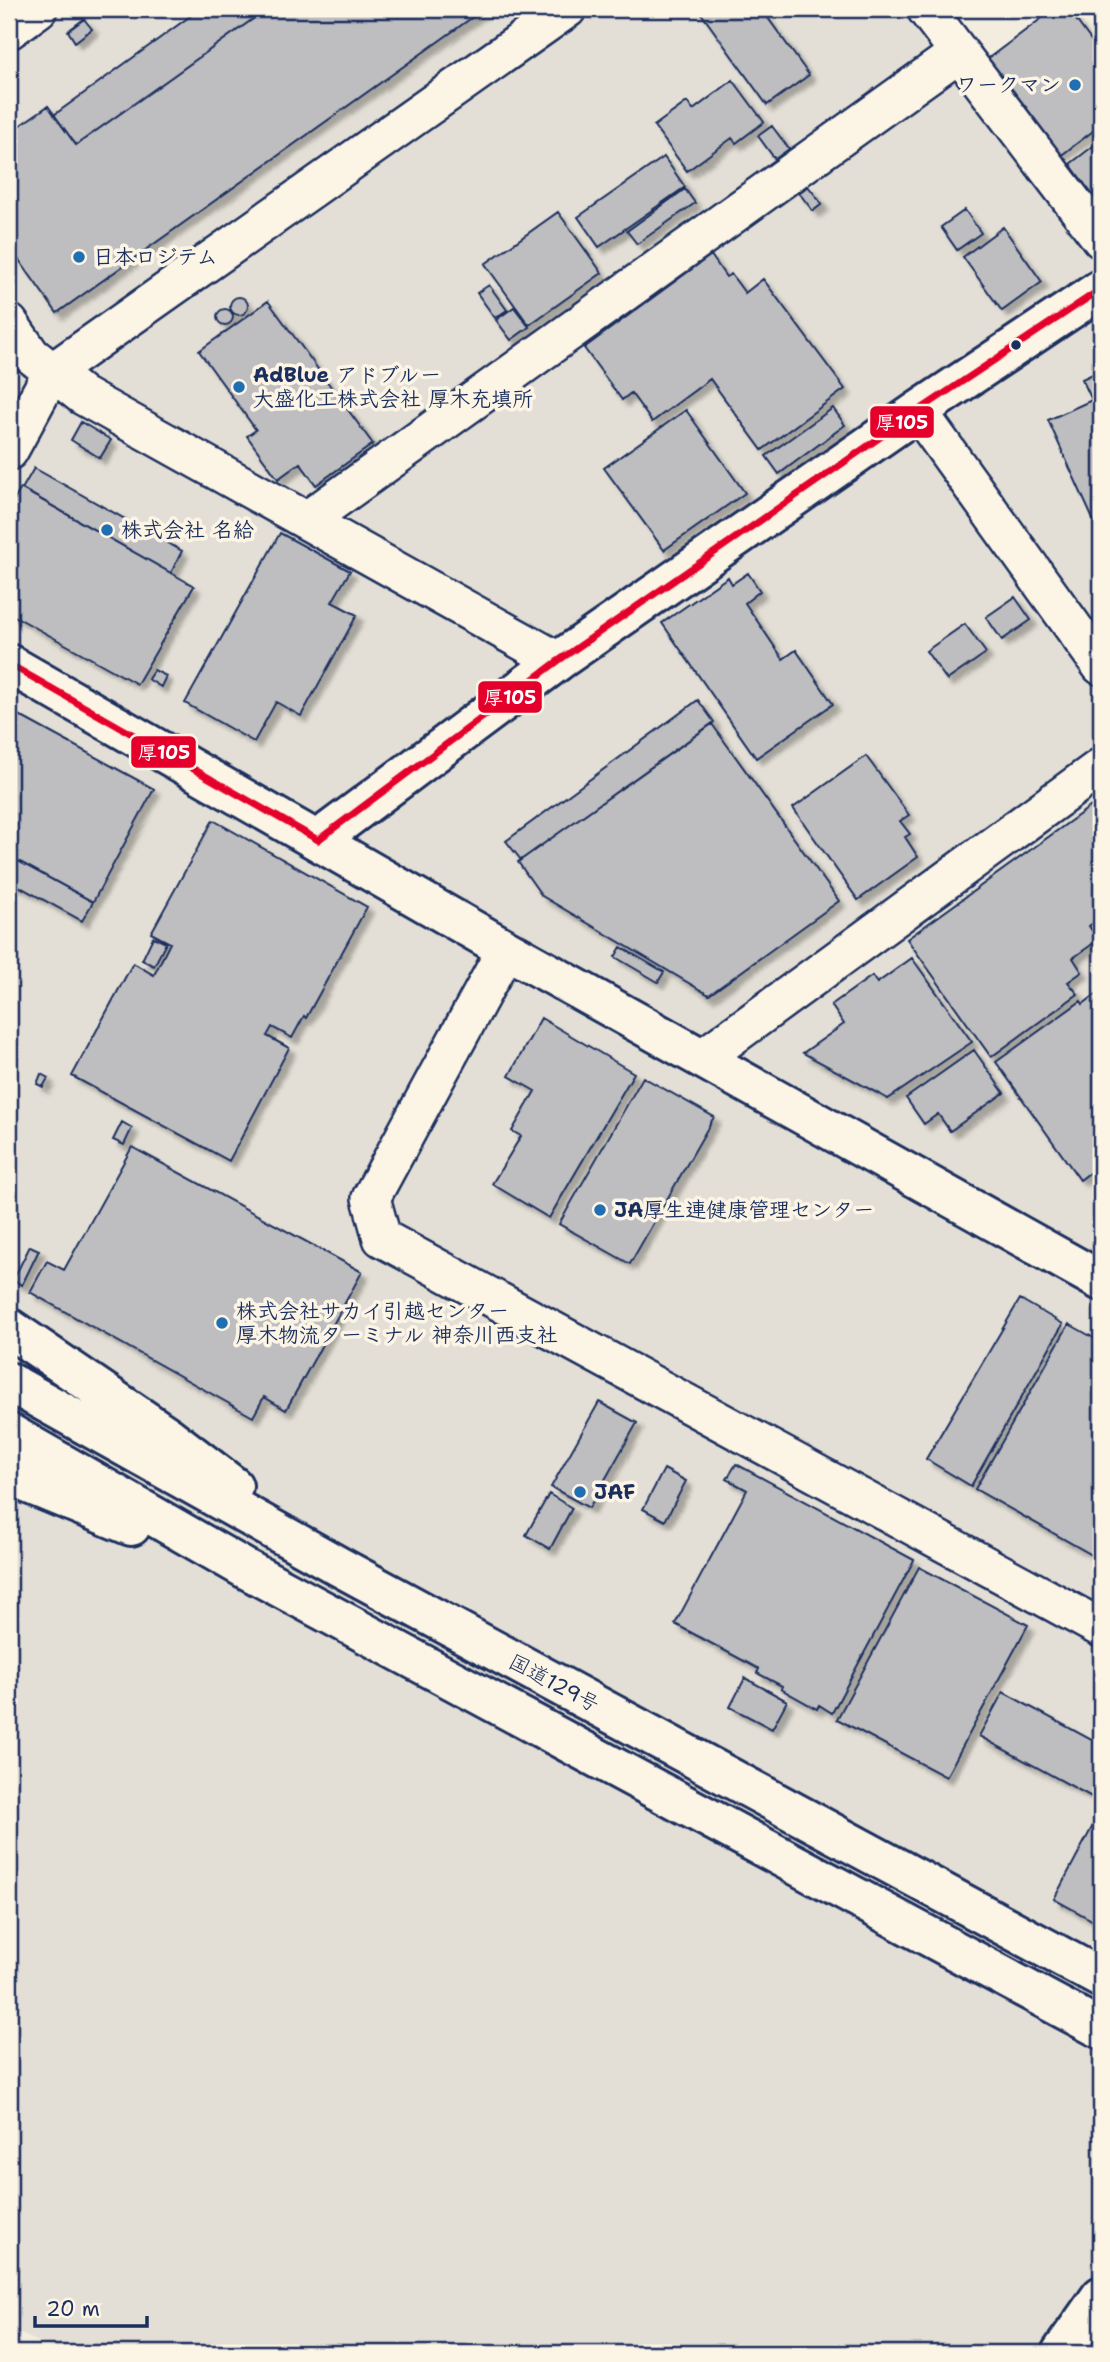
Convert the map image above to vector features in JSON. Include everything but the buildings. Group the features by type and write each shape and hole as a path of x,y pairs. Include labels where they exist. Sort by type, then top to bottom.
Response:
{"main road":[{"path":"318,840 558,661 918,411 1101,289"},
{"path":"9,664 506,949 704,1057 1101,1282"},
{"path":"9,1328 169,1437 340,1567"},
{"name":"国道129号","path":"9,1382 340,1567 1101,1978"},
{"path":"9,1433 244,1569 1101,2029"},
{"path":"9,1476 244,1569"},
{"path":"1061,2353 1101,2296"}],"street":[{"path":"9,30 38,9"},
{"path":"9,451 52,372 567,9"},
{"path":"926,9 957,54 1101,239"},
{"path":"307,520 957,54"},
{"path":"9,323 31,355 83,396 558,661"},
{"path":"918,411 1101,666"},
{"path":"704,1057 1101,767"},
{"path":"506,949 371,1198 382,1238 1101,1628"}],"shaded area":[{"path":"9,9 912,9 1101,270 1101,2353 64,2353 9,2329"}],"transit line":[{"name":"厚105","path":"318,840 558,661 918,411 1101,289"},
{"name":"厚105","path":"9,664 318,840"}],"place":[{"name":"ワークマン","path":"1075,85"},
{"name":"日本ロジテム","path":"79,257"},
{"name":"AdBlue アドブルー 大盛化工株式会社 厚木充填所","path":"239,387"},
{"name":"株式会社 名給","path":"107,530"},
{"name":"JA厚生連健康管理センター","path":"600,1210"},
{"name":"株式会社サカイ引越センター 厚木物流ターミナル 神奈川西支社","path":"222,1323"},
{"name":"JAF","path":"580,1492"}]}
